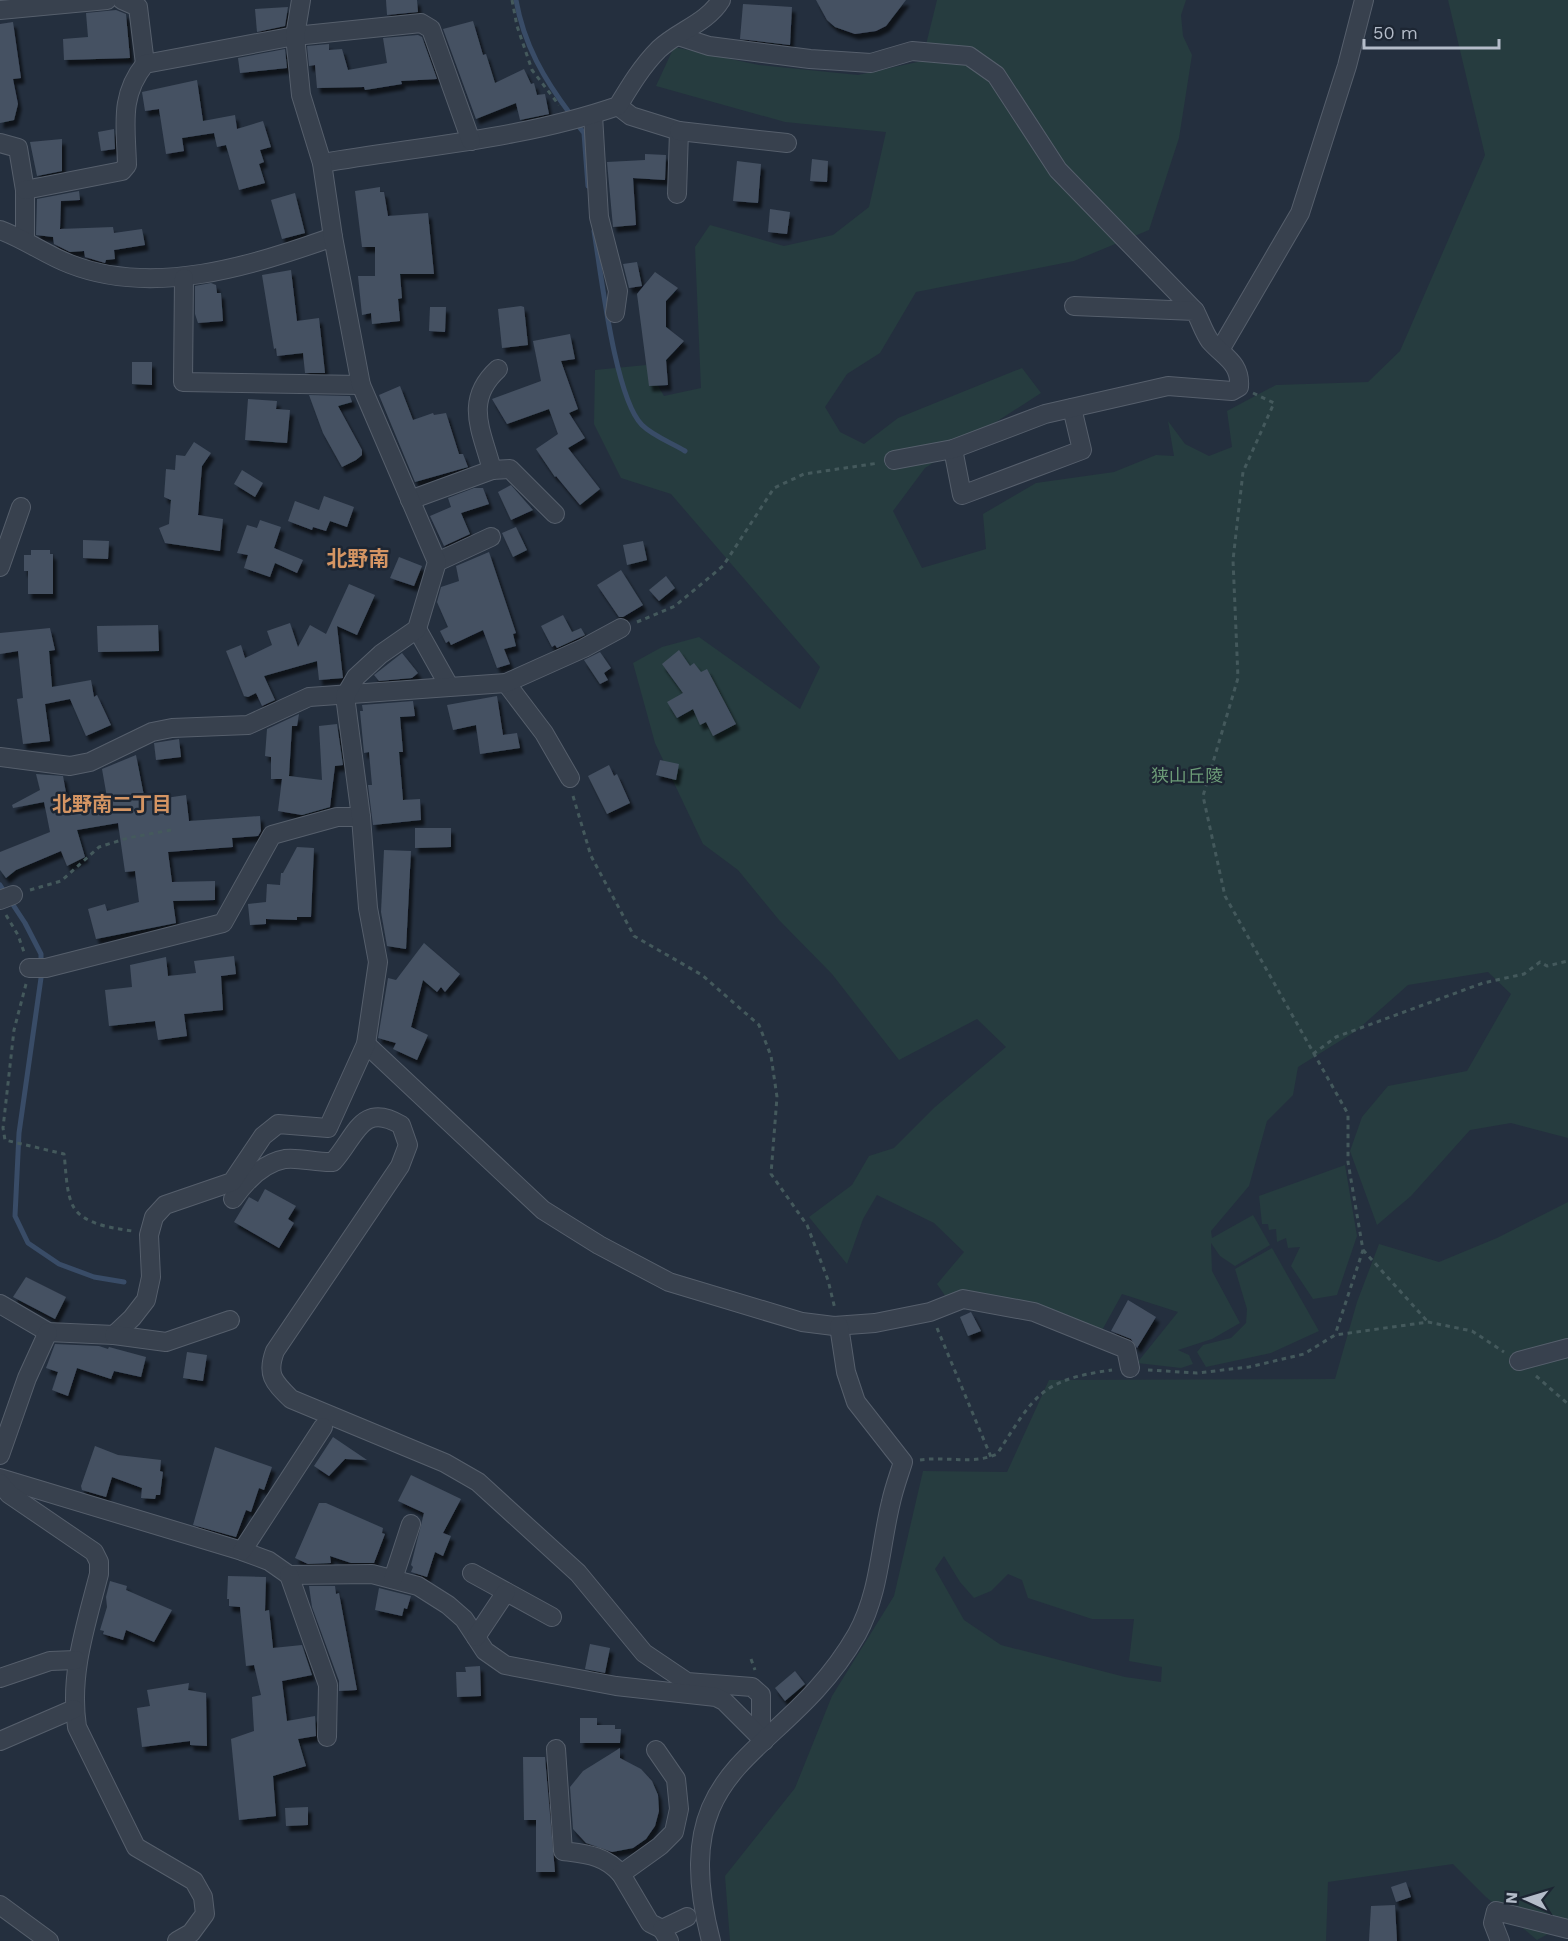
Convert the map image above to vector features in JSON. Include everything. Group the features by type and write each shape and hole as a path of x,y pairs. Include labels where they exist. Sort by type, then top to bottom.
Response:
{"street":[{"path":"0,10 107,0"},
{"path":"122,0 138,7 145,64"},
{"path":"114,1335 146,1300 151,1277 149,1235 154,1217 165,1205 232,1182 263,1136 278,1124 328,1128 366,1044 378,962 368,908 361,817 345,696 356,677 417,629 436,562 361,385 333,237 322,163 301,95 296,36 301,0"},
{"path":"322,163 471,141 581,118 618,106 633,80 660,48 697,23 721,0"},
{"path":"1220,350 1300,213 1347,66 1364,0"},
{"path":"25,190 122,171 127,165 125,100 133,78 145,64 296,36 420,23 431,29 471,141"},
{"path":"678,36 709,45 810,59 871,63 912,51 969,56 996,75 1058,170 1196,311 1209,340 1233,362 1240,375 1239,387 1232,391 1168,386 1045,414 953,449 894,460"},
{"path":"618,106 631,116 679,131 787,143"},
{"path":"581,118 599,217 618,291 615,313"},
{"path":"677,194 679,131"},
{"path":"0,143 18,148 25,190 25,239"},
{"path":"0,230 25,239 68,264 115,278 184,278 296,250 333,237"},
{"path":"184,278 183,382 361,385"},
{"path":"1074,306 1196,311"},
{"path":"492,470 475,407 487,379 498,369"},
{"path":"953,449 962,495 1082,450 1072,408"},
{"path":"410,500 492,470 510,469 555,514"},
{"path":"0,567 21,507"},
{"path":"436,562 491,537"},
{"path":"0,757 69,766 90,762 152,732 172,728 248,725 309,697 506,683 584,648 621,628"},
{"path":"417,629 449,686"},
{"path":"506,683 544,733 570,778"},
{"path":"38,968 223,923 272,835 337,817 361,817"},
{"path":"366,1044 543,1210 600,1245 669,1282 802,1322 839,1326 875,1323 930,1312 963,1299 1034,1312 1126,1349 1130,1368"},
{"path":"233,1199 246,1180 285,1159 333,1162 344,1151 360,1123 374,1116 386,1116 401,1125 408,1145 400,1166 275,1351 269,1366 275,1384 291,1399 445,1463 478,1482 578,1573 644,1653 687,1682 752,1686 761,1695 761,1728 764,1741"},
{"path":"0,1304 48,1332 114,1335 166,1342 230,1320"},
{"path":"711,1941 700,1878 699,1857 705,1822 717,1791 729,1775 821,1686 839,1664 858,1631 874,1592 891,1503 903,1462 856,1402 846,1371 839,1326"},
{"path":"0,1455 27,1378 48,1332"},
{"path":"1519,1361 1568,1348"},
{"path":"242,1551 323,1427"},
{"path":"0,1480 242,1551 269,1561 289,1575 328,1685 327,1737"},
{"path":"0,1480 9,1494 94,1552 99,1562 99,1574 76,1660 74,1709 77,1727 136,1847 194,1881 203,1897 205,1914 191,1933 177,1941"},
{"path":"393,1579 411,1524"},
{"path":"472,1573 552,1617"},
{"path":"289,1575 372,1574 418,1586 448,1605 476,1636 485,1651 505,1665 616,1686 716,1697 724,1701 764,1741"},
{"path":"476,1636 506,1592"},
{"path":"0,1678 50,1661 76,1660"},
{"path":"0,1740 74,1709"},
{"path":"556,1749 563,1851 598,1856 613,1864 650,1923 665,1935 687,1917"},
{"path":"621,1874 660,1846 674,1832 679,1809 676,1779 656,1750"},
{"path":"0,1905 49,1941"},
{"path":"1500,1941 1493,1923 1496,1911 1568,1929"}],"path":[{"path":"512,0 517,26 532,70 581,118"},
{"path":"1239,387 1274,403 1243,472 1233,560 1238,678 1203,796 1225,896 1348,1114 1348,1162 1363,1250 1335,1335"},
{"path":"621,628 675,606 723,566 774,488 804,474 894,460"},
{"path":"570,778 576,813 591,856 634,936 702,975 759,1025 771,1056 777,1097 771,1174 807,1225 828,1280 839,1326"},
{"path":"149,1235 103,1226 81,1215 72,1205 64,1154 5,1140 3,1128 14,1030 38,968 18,935 6,903 61,881 99,847 128,838 171,830"},
{"path":"1313,1054 1336,1037 1491,981 1524,974 1540,962 1547,966 1568,961"},
{"path":"1363,1250 1428,1322"},
{"path":"930,1312 991,1457"},
{"path":"903,1462 935,1458 984,1461 997,1454 1028,1404 1053,1384 1079,1375 1130,1368 1163,1373 1197,1373 1248,1366 1304,1354 1335,1335 1428,1322 1472,1331 1519,1361 1568,1404"}],"green space":[{"name":"狭山丘陵","path":"937,0 1186,0 1181,15 1183,36 1192,55 1179,138 1149,230 1074,261 916,292 880,353 847,374 825,407 840,432 864,444 898,418 1022,368 1041,393 925,468 893,511 922,568 986,549 983,514 1036,483 1114,472 1156,455 1174,456 1168,421 1185,444 1209,456 1232,447 1227,411 1276,385 1368,382 1400,351 1485,155 1448,0 1568,0 1568,1138 1511,1123 1470,1130 1411,1196 1377,1225 1350,1151 1362,1117 1388,1086 1467,1071 1511,994 1488,972 1408,985 1356,1031 1298,1067 1293,1095 1267,1121 1249,1186 1211,1231 1212,1238 1253,1215 1270,1245 1235,1266 1220,1256 1211,1243 1212,1271 1240,1323 1212,1339 1178,1350 1189,1355 1193,1364 1181,1368 1137,1363 1178,1312 1122,1294 1100,1334 948,1300 937,1284 964,1252 934,1223 877,1195 863,1219 847,1264 809,1217 852,1185 869,1156 894,1148 935,1107 1006,1047 977,1019 899,1060 832,974 779,920 738,870 703,844 655,743 633,663 662,647 699,637 800,709 820,667 671,494 621,478 594,424 595,370 646,365 664,396 701,388 695,247 710,225 784,246 833,235 869,207 886,132 785,122 656,86 674,47 759,65 858,75 922,61"},
{"path":"1345,1165 1357,1236 1337,1295 1313,1299 1291,1266 1300,1247 1288,1248 1286,1238 1277,1242 1276,1229 1269,1230 1268,1224 1262,1224 1259,1196"},
{"path":"1568,1202 1568,1923 1537,1940 1486,1897 1453,1864 1328,1882 1326,1941 730,1941 725,1876 795,1788 832,1696 894,1596 923,1471 1007,1472 1049,1380 1335,1379 1357,1302 1379,1244 1439,1262 1497,1238","holes":["944,1556 960,1582 974,1598 991,1591 1008,1574 1022,1580 1028,1598 1092,1619 1134,1619 1129,1661 1162,1667 1161,1682 1125,1677 1001,1645 964,1620 935,1569"]},
{"path":"1272,1248 1319,1331 1271,1353 1206,1367 1197,1352 1203,1345 1231,1338 1246,1323 1247,1309 1235,1269"}],"building":[{"path":"386,0 417,0 418,12 387,15"},
{"path":"816,0 906,0 886,26 876,31 855,34 835,27 827,20"},
{"path":"743,4 792,7 790,45 740,39"},
{"path":"288,7 285,26 257,32 255,9"},
{"path":"116,10 126,14 130,58 64,60 63,39 88,37 86,13"},
{"path":"473,21 483,55 486,54 495,83 524,69 531,84 534,83 537,95 545,94 549,114 520,120 516,103 476,119 443,29"},
{"path":"13,22 21,78 13,79 18,104 14,120 0,123 0,24"},
{"path":"418,35 422,37 437,79 401,81 402,84 365,90 364,87 317,88 315,65 309,66 307,46 329,44 329,50 342,49 348,70 387,63 383,38"},
{"path":"285,49 287,68 240,73 238,58"},
{"path":"197,80 203,121 235,115 237,129 263,121 271,147 260,150 264,162 259,164 265,183 239,190 226,145 217,147 214,133 182,138 184,151 166,154 159,109 145,111 142,92"},
{"path":"114,129 115,149 101,151 98,132"},
{"path":"62,139 62,171 37,176 30,142"},
{"path":"645,154 666,155 665,180 633,178 636,225 613,227 607,162 645,160"},
{"path":"812,159 828,161 827,182 810,181"},
{"path":"737,161 761,164 758,203 733,201"},
{"path":"380,187 380,192 384,192 388,216 428,213 434,274 400,274 402,298 398,299 400,321 372,324 371,313 362,315 358,276 375,276 375,247 362,247 355,191"},
{"path":"79,191 80,200 61,201 60,229 113,227 114,233 142,229 145,245 114,250 115,259 106,260 105,263 85,257 84,251 70,252 54,244 53,237 36,235 37,199"},
{"path":"295,193 305,233 282,239 271,200"},
{"path":"770,209 790,212 787,234 768,232"},
{"path":"637,262 642,286 629,288 623,264"},
{"path":"291,270 297,321 319,318 325,373 305,373 303,353 277,356 276,348 274,349 262,275"},
{"path":"655,272 678,288 666,301 666,327 684,341 666,360 668,385 649,386 637,294"},
{"path":"211,283 216,285 217,293 221,293 223,321 198,323 195,314 195,286"},
{"path":"430,307 446,307 445,332 429,331"},
{"path":"524,307 528,345 502,348 498,309"},
{"path":"570,334 575,359 561,361 578,409 569,413 585,438 568,448 600,489 580,505 555,477 536,449 558,434 549,409 507,424 492,399 541,381 533,341"},
{"path":"132,362 152,362 152,385 132,384"},
{"path":"400,386 413,420 433,413 434,415 446,413 459,454 463,454 468,467 415,482 379,395"},
{"path":"309,395 350,396 352,402 338,406 362,450 362,455 356,460 342,467 323,433"},
{"path":"248,399 277,401 276,409 290,410 287,443 245,440"},
{"path":"194,442 211,453 202,466 198,515 223,519 220,551 165,543 159,528 169,524 171,500 164,497 166,469 175,470 176,455 185,456"},
{"path":"242,470 263,483 255,497 234,484"},
{"path":"511,485 533,510 511,520 498,492"},
{"path":"474,488 483,488 489,504 461,513 470,534 444,546 430,516 451,507 448,498"},
{"path":"324,496 354,507 347,527 330,521 326,531 313,527 312,530 288,521 295,501 319,510"},
{"path":"260,520 281,527 274,548 303,560 297,573 275,563 270,577 244,568 248,555 237,553 247,525 257,528"},
{"path":"516,527 527,550 513,557 502,533"},
{"path":"83,540 109,541 108,559 83,558"},
{"path":"643,541 647,560 627,565 623,545"},
{"path":"31,550 50,550 50,554 53,554 53,594 28,594 28,571 24,571 24,555 31,555"},
{"path":"489,552 516,633 513,634 516,646 504,649 510,664 497,668 483,630 451,645 449,641 446,643 440,631 448,627 437,602 441,587 459,581 456,566"},
{"path":"399,557 422,566 414,586 390,578"},
{"path":"621,570 643,605 619,617 597,585"},
{"path":"666,576 675,588 659,601 649,590"},
{"path":"349,584 375,595 357,635 337,626 343,678 319,680 317,661 264,676 275,700 262,706 256,693 248,697 244,696 226,651 241,645 245,658 272,645 267,631 290,623 298,647 310,625 326,634"},
{"path":"563,615 572,632 581,628 585,635 557,648 555,645 552,647 541,626"},
{"path":"158,625 159,651 98,652 97,626"},
{"path":"50,628 55,650 49,651 52,687 91,680 94,697 97,695 111,725 86,736 70,699 45,704 50,741 23,744 17,699 23,698 18,651 0,654 0,633"},
{"path":"679,650 690,666 694,663 701,672 707,669 736,724 713,736 706,722 700,725 693,709 677,718 667,702 683,693 662,664"},
{"path":"600,652 611,668 604,673 608,680 600,684 584,660"},
{"path":"402,653 418,673 412,678 379,681 374,675"},
{"path":"497,696 503,735 517,733 520,748 480,754 476,725 453,730 447,705"},
{"path":"413,701 415,716 400,717 403,752 399,752 403,800 420,799 421,820 373,825 368,785 372,785 369,752 364,753 360,711 363,711 362,705"},
{"path":"299,714 297,726 292,726 289,776 322,780 319,726 337,724 343,765 335,766 330,807 302,815 278,811 282,779 271,779 271,757 265,756 267,729"},
{"path":"179,739 181,757 156,760 154,743"},
{"path":"136,755 145,801 186,795 189,821 260,816 261,831 258,836 232,838 233,847 168,852 172,882 215,881 215,900 173,901 176,923 96,939 88,909 105,904 107,911 139,902 135,871 125,872 118,823 77,830 85,857 67,866 61,851 16,870 6,878 0,870 0,852 50,832 44,802 13,808 12,805 40,790 36,774 63,776 69,809 108,803 102,769"},
{"path":"660,760 679,764 676,780 656,775"},
{"path":"609,765 614,776 617,774 630,803 607,814 588,776"},
{"path":"415,828 451,828 451,847 415,848"},
{"path":"297,847 314,848 311,917 297,917 297,920 266,919 266,924 250,925 248,904 266,902 267,884 280,885 281,873"},
{"path":"384,850 411,851 406,949 387,946 381,912"},
{"path":"424,943 460,974 445,992 441,987 437,992 423,980 411,1027 428,1035 417,1060 393,1049 396,1043 378,1038 388,978 396,980"},
{"path":"234,956 236,974 221,976 223,1010 184,1014 187,1036 158,1040 155,1021 109,1026 105,990 132,987 130,965 166,957 168,976 196,973 194,961"},
{"path":"265,1189 296,1206 288,1219 294,1223 279,1248 234,1222 249,1197 258,1202"},
{"path":"26,1277 66,1297 55,1319 13,1297"},
{"path":"1128,1300 1156,1317 1137,1348 1131,1339 1111,1331"},
{"path":"971,1312 981,1331 968,1336 960,1317"},
{"path":"55,1344 99,1346 108,1349 109,1347 146,1357 141,1377 114,1371 111,1379 77,1368 68,1396 52,1390 58,1372 46,1368"},
{"path":"187,1352 207,1355 203,1381 183,1378"},
{"path":"333,1437 367,1460 345,1459 329,1476 314,1466"},
{"path":"95,1446 118,1455 161,1460 160,1471 163,1472 160,1495 156,1495 155,1499 141,1498 142,1488 112,1477 106,1497 82,1490 81,1486"},
{"path":"215,1447 272,1467 264,1490 259,1488 251,1512 246,1510 236,1537 193,1525"},
{"path":"411,1475 461,1499 443,1533 451,1536 443,1556 435,1552 427,1577 411,1572 424,1513 398,1501"},
{"path":"319,1503 326,1503 383,1528 382,1533 385,1534 374,1563 351,1563 330,1556 331,1563 308,1564 295,1558"},
{"path":"228,1576 266,1577 265,1611 269,1610 273,1648 302,1645 312,1675 282,1681 287,1721 315,1716 316,1736 298,1739 306,1766 273,1776 276,1816 239,1820 231,1739 254,1731 252,1697 261,1695 254,1665 246,1666 240,1607 229,1606 229,1599 227,1599"},
{"path":"110,1581 127,1586 126,1590 172,1610 154,1642 126,1630 123,1640 103,1634 104,1631 100,1630 107,1607 106,1597"},
{"path":"309,1586 335,1586 336,1594 339,1593 357,1690 339,1691 339,1681 312,1607"},
{"path":"379,1588 411,1596 402,1616 375,1610"},
{"path":"590,1644 610,1648 605,1673 585,1669"},
{"path":"480,1666 481,1696 457,1697 456,1672 466,1672 465,1667"},
{"path":"795,1671 805,1684 785,1701 775,1688"},
{"path":"189,1683 188,1690 206,1693 207,1746 190,1745 190,1741 142,1747 137,1708 150,1706 147,1690"},
{"path":"580,1718 597,1718 597,1725 615,1725 615,1729 621,1729 620,1743 580,1743"},
{"path":"620,1748 620,1758 641,1769 652,1781 658,1795 659,1811 655,1826 646,1839 633,1848 612,1852 586,1843 573,1829 570,1787 583,1771"},
{"path":"523,1757 545,1757 555,1872 536,1872 536,1820 524,1820"},
{"path":"308,1807 308,1825 286,1826 285,1808"},
{"path":"1406,1882 1411,1897 1396,1902 1391,1887"},
{"path":"1395,1905 1397,1941 1369,1941 1371,1906"}],"waterway":[{"path":"516,0 524,32 536,61 571,115"},
{"path":"576,123 584,133 588,186"},
{"path":"594,231 610,334 632,411 646,429 685,451"},
{"path":"0,885 25,923 41,954 41,978 19,1133 15,1216 28,1243 59,1264 94,1277 124,1282"}],"district":[{"name":"北野南","path":"358,558"},
{"name":"北野南二丁目","path":"112,804"}]}
